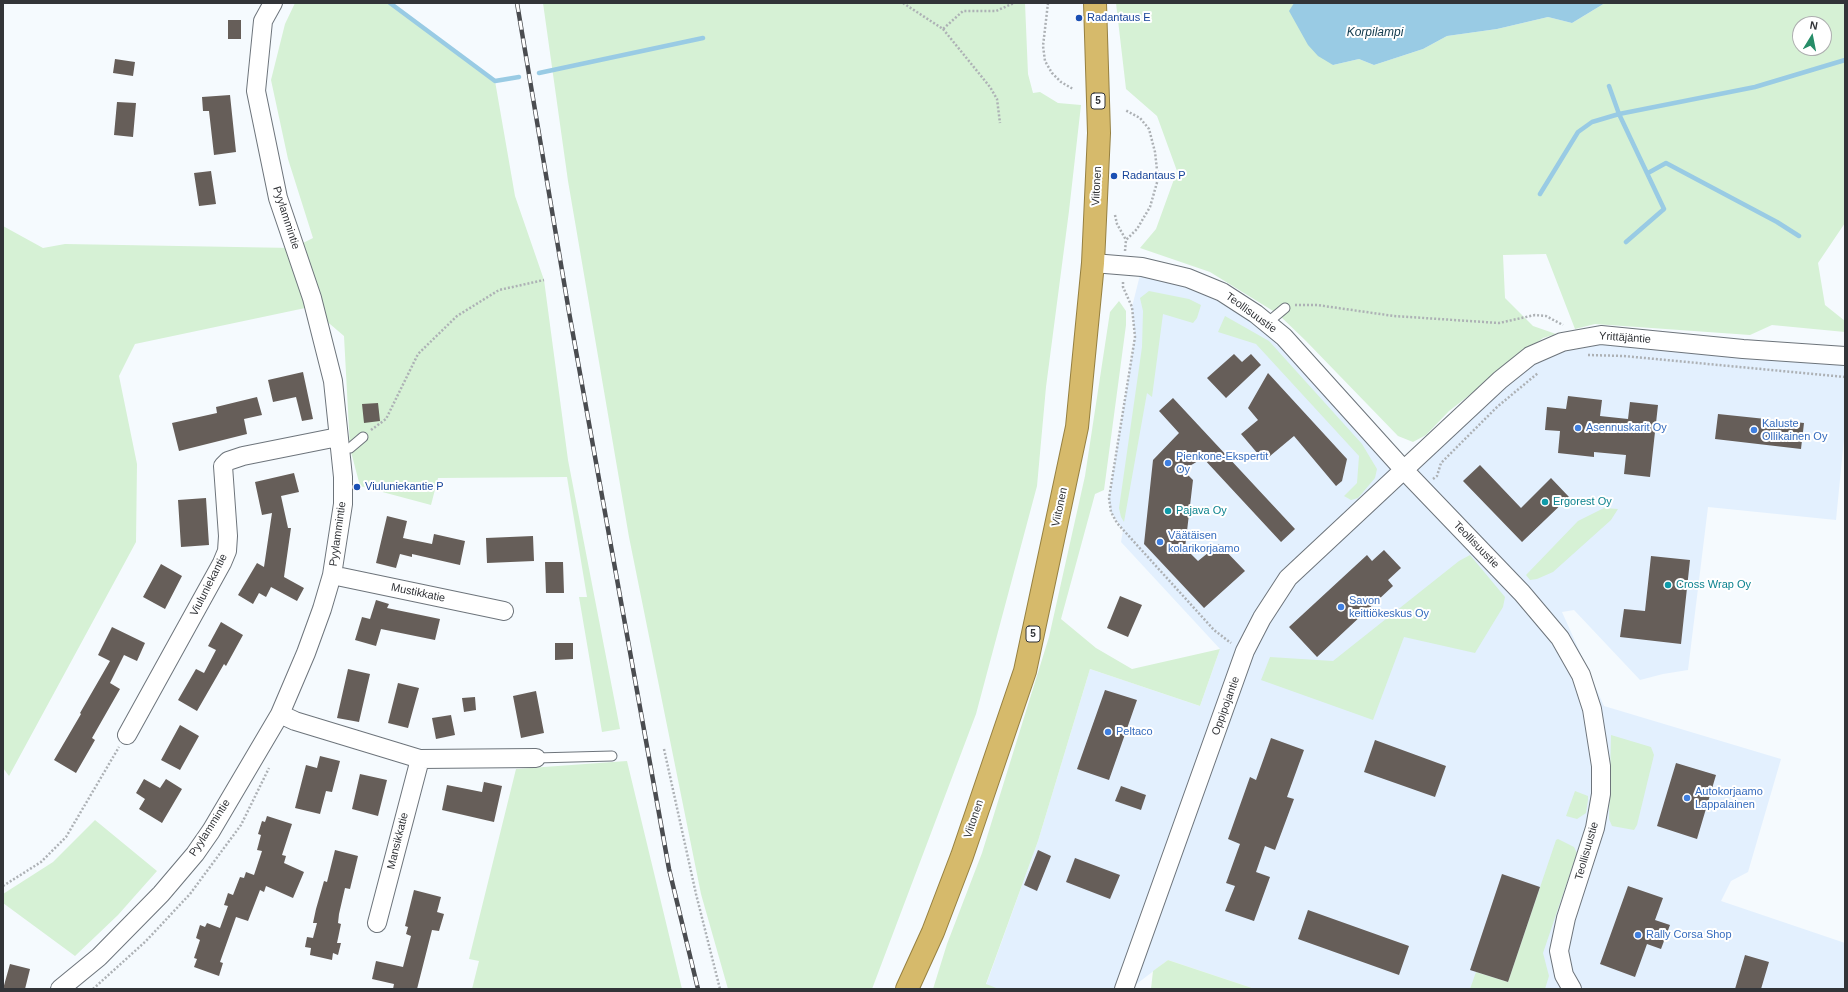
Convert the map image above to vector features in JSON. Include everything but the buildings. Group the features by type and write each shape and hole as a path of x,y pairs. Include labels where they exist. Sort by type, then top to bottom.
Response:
{"highway":[{"name":"Viitonen","path":"908,989 933,932 962,856 1025,671 1077,427 1093,263 1099,133 1095,3"}],"street":[{"name":"Pyylammintie","path":"60,989 99,956 161,894 195,854 211,831 280,714 306,654 332,575 343,504 343,477 338,443 333,381 303,269 278,198 256,91 263,21 273,3"},
{"name":"Teollisuustie","path":"1093,263 1142,267 1188,278 1222,292 1267,323 1284,337 1404,470 1522,593 1560,638 1581,675 1592,709 1600,756 1601,794 1595,828 1566,918 1559,951 1565,984"},
{"name":"Yrittäjäntie","path":"1404,470 1500,380 1530,356 1562,342 1601,335 1743,349 1845,356"},
{"name":"Viuluniekantie","path":"127,735 222,563 227,551 228,536 223,466 228,461 243,456 338,443"},
{"name":"Oppipojantie","path":"1124,989 1245,651 1262,618 1288,578 1404,470"},
{"name":"Mustikkatie","path":"332,575 504,611"},
{"path":"280,714 295,721 420,759 536,758"},
{"name":"Mansikkatie","path":"377,923 420,759"}],"lane":[{"path":"1267,323 1285,308"},
{"path":"338,443 350,448 362,437"},
{"path":"536,758 612,756"}],"path":[{"path":"903,3 943,29 990,87 997,99 1000,123"},
{"path":"943,29 963,11 996,11 1014,3"},
{"path":"1048,3 1043,46 1045,62 1052,73 1061,82 1073,89"},
{"path":"1125,110 1140,118 1149,129 1155,152 1158,179 1150,207 1137,230 1126,240"},
{"path":"1113,209 1117,224 1126,240 1123,286 1132,307 1135,337 1110,498 1111,512 1117,523 1214,630 1226,641 1245,651"},
{"path":"362,437 386,418 418,354 457,316 499,290 544,280"},
{"path":"1285,308 1294,305 1317,305 1394,316 1499,323 1535,315 1546,316 1561,323 1569,331 1572,340"},
{"path":"1584,355 1624,356 1845,378"},
{"path":"1422,489 1437,476 1441,462 1498,407 1538,372"},
{"path":"3,886 41,862 66,837 127,735"},
{"path":"664,749 696,894 720,989"}],"shaded area":[{"path":"1142,267 1188,278 1284,337 1404,470 1500,380 1562,342 1841,356 1845,373 1845,429 1836,520 1708,507 1688,670 1640,680 1574,610 1562,612 1604,706 1781,759 1748,872 1731,881 1721,901 1845,943 1845,989 1255,989 1168,960 1130,989 999,989 986,985 1038,841 1090,669 1200,706 1220,649 1121,542 1123,530 1111,512 1109,498 1135,337 1132,307"}],"green space":[{"path":"295,3 390,3 495,81 515,196 544,280 568,460 620,729 602,732 579,597 587,597 567,477 438,478 431,505 360,486 350,448 344,336 310,307 135,344 119,376 137,464 136,542 9,776 3,768 3,226 43,248 65,244 293,248 313,238 288,159 271,80 285,24"},
{"path":"543,3 1025,3 1028,74 1033,93 1040,92 1058,103 1081,105 1046,387 1037,486 976,714 872,989 728,989 701,894 629,537 568,181"},
{"path":"1116,3 1294,3 1290,11 1333,65 1359,59 1374,65 1423,49 1447,36 1497,29 1548,17 1572,23 1605,3 1845,3 1845,223 1818,263 1825,305 1845,321 1845,332 1772,325 1750,335 1595,324 1575,329 1546,254 1503,255 1505,298 1533,326 1556,334 1543,338 1449,411 1426,435 1413,442 1398,436 1278,314 1210,272 1140,248 1156,229 1177,171 1157,116 1126,89"},
{"path":"1149,291 1189,299 1201,305 1197,318 1193,323 1163,314 1152,397 1147,393 1124,522 1119,508 1142,347 1143,311 1140,298"},
{"path":"1119,301 1126,311 1126,325 1104,490 1095,494 1061,619 1096,648 1132,669 1220,649 1200,706 1090,669 1038,841 986,984 999,989 933,989 947,944 982,853 1049,637 1085,476 1110,312"},
{"path":"1225,316 1269,341 1362,444 1377,469 1375,478 1358,498 1351,500 1344,496 1357,483 1359,456 1256,344 1218,332"},
{"path":"1604,508 1618,509 1611,520 1553,572 1537,579 1530,580 1526,575 1578,521"},
{"path":"1470,555 1505,597 1503,607 1475,653 1404,637 1373,720 1261,680 1270,657 1333,661 1459,561"},
{"path":"1611,735 1651,747 1654,755 1637,825 1634,830 1612,826 1609,819"},
{"path":"627,761 682,989 472,989 479,961 469,959 516,769"},
{"path":"1575,791 1588,796 1586,813 1577,819 1566,816"},
{"path":"95,820 157,871 118,915 75,956 3,903 3,894 53,862"},
{"path":"1558,839 1574,847 1577,853 1543,953 1549,976 1545,989 1470,989 1476,972 1508,982 1556,840"},
{"path":"1168,960 1255,989 1151,989 1153,971"}],"water":[{"name":"Korpilampi","path":"1294,3 1605,3 1572,23 1548,17 1497,29 1447,36 1423,49 1374,65 1359,59 1333,65 1318,56 1308,45 1289,11"}],"waterway":[{"path":"390,3 495,81 519,77"},
{"path":"539,73 703,38"},
{"path":"1540,194 1578,132 1592,122 1619,114 1755,87 1845,60"},
{"path":"1609,86 1619,114 1664,209 1626,242"},
{"path":"1648,173 1666,163 1777,222 1799,236"}],"railway":[{"path":"517,3 569,312 669,869 698,989"}],"place":[{"name":"Radantaus E","path":"1079,18"},
{"name":"Radantaus P","path":"1114,176"},
{"name":"Asennuskarit Oy","path":"1578,428"},
{"name":"Kaluste Ollikainen Oy","path":"1754,430"},
{"name":"Pienkone-Ekspertit Oy","path":"1168,463"},
{"name":"Viuluniekantie P","path":"357,487"},
{"name":"Ergorest Oy","path":"1545,502"},
{"name":"Pajava Oy","path":"1168,511"},
{"name":"Väätäisen kolarikorjaamo","path":"1160,542"},
{"name":"Cross Wrap Oy","path":"1668,585"},
{"name":"Savon keittiökeskus Oy","path":"1341,607"},
{"name":"Peltaco","path":"1108,732"},
{"name":"Autokorjaamo Lappalainen","path":"1687,798"},
{"name":"Rally Corsa Shop","path":"1638,935"}]}
